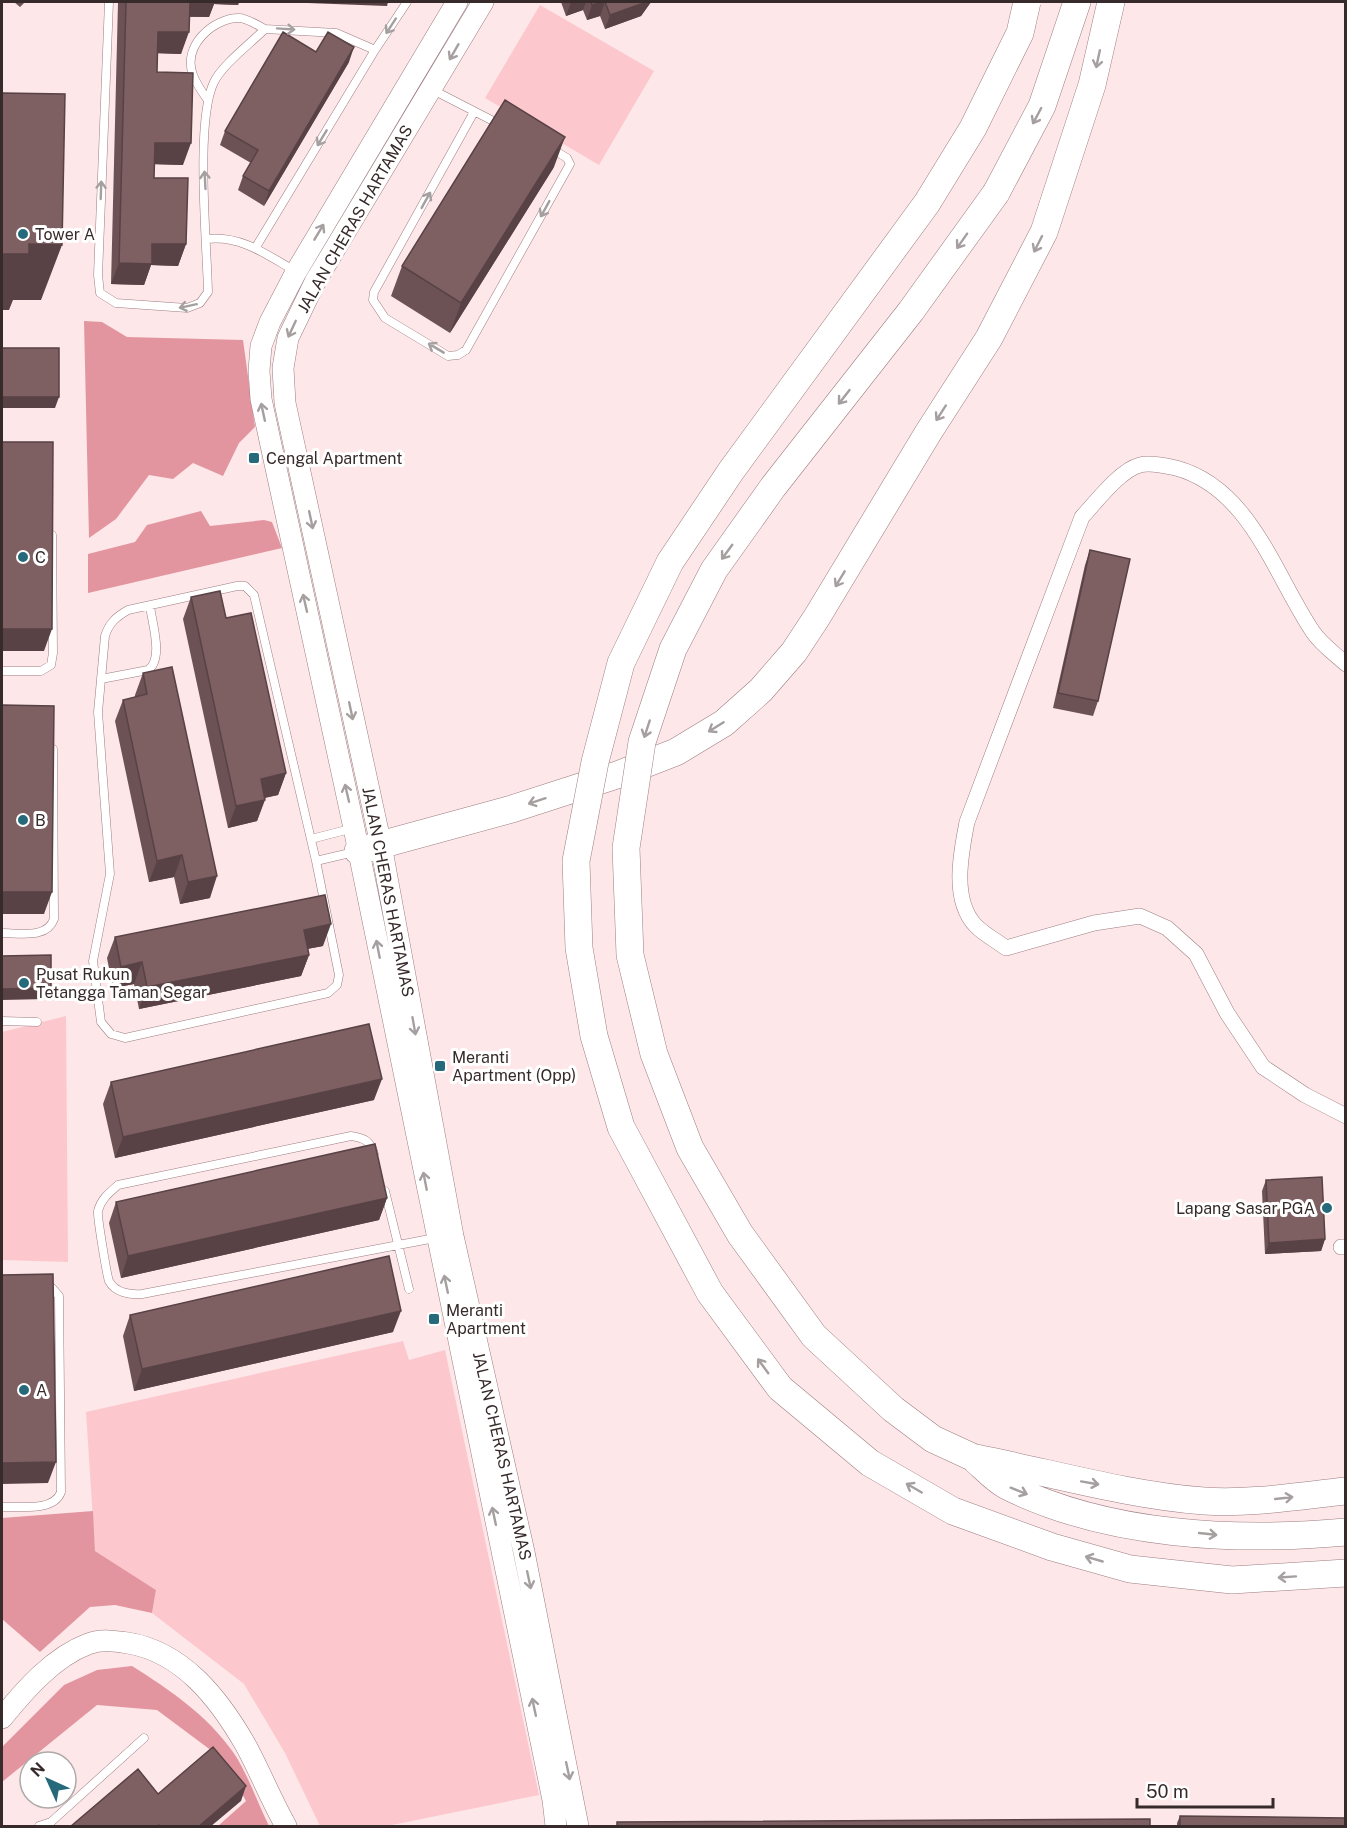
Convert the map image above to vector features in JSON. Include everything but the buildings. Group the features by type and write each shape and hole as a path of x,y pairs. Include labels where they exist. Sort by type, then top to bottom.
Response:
{"highway":[{"path":"1027,2 1020,33 973,128 927,202 731,471 670,562 621,663 595,762 576,861 579,948 594,1036 621,1127 710,1293 780,1388 870,1462 953,1511 1052,1547 1130,1569 1232,1580 1346,1573"},
{"path":"1077,2 1042,106 996,193 911,312 773,487 714,570 673,649 642,742 626,849 630,955 654,1054 696,1158 740,1234 814,1336 893,1409 933,1439 972,1457 1061,1478 1205,1501 1275,1499 1346,1491"},
{"path":"367,836 512,809 617,775 666,756 724,723 761,690 794,652 817,617 928,433 989,338 1044,232 1092,85 1111,2"},
{"path":"972,1457 1005,1485 1106,1521 1213,1535 1308,1535 1346,1532"}],"street":[{"name":"JALAN CHERAS HARTAMAS","path":"367,836 261,399 259,371 261,346 270,322 296,272 457,2"},
{"name":"JALAN CHERAS HARTAMAS","path":"483,2 315,282 288,338 283,368 285,403 445,1237 502,1557 553,1800 556,1827"},
{"path":"1346,664 1314,634 1238,506 1196,474 1168,466 1140,465 1115,481 1082,517 967,822 959,863 964,902 975,925 1006,948 1094,923 1140,916 1167,928 1196,954 1227,1013 1263,1067 1305,1095 1346,1116"},
{"name":"JALAN CHERAS HARTAMAS","path":"445,1237 524,1552 578,1827"},
{"path":"502,1557 524,1552"},
{"path":"5,1707 67,1655 89,1644 111,1640 158,1651 180,1664 214,1696 245,1744 286,1827"}],"lane":[{"path":"109,2 98,275 100,293 116,303 187,309 200,303 208,292 204,168 207,99 215,80 265,29"},
{"path":"256,247 375,50 407,2"},
{"path":"207,99 192,74 192,53 202,35 222,20 242,18 265,29 336,33 375,50"},
{"path":"410,81 432,89 514,131"},
{"path":"474,112 374,292 373,300 385,318 448,356 458,355 466,350 570,164 567,158 544,144"},
{"path":"207,239 220,237 256,247 315,282"},
{"path":"2,671 41,671 51,665 53,652 52,528"},
{"path":"237,586 245,586 254,595 316,861 339,975 337,986 328,993 124,1038 111,1034 101,1022 93,961 110,874 98,712 101,679 108,627 128,610 237,586"},
{"path":"101,679 148,670 154,666 157,657 150,606"},
{"path":"2,933 43,933 51,926 54,919 53,737"},
{"path":"311,839 367,836"},
{"path":"316,861 367,836"},
{"path":"2,1021 37,1022"},
{"path":"378,1168 372,1146 364,1138 351,1136 118,1185 105,1196 98,1213 109,1281 124,1292 142,1294 445,1237"},
{"path":"381,1179 409,1289"},
{"path":"2,1507 49,1505 58,1499 61,1492 59,1296 52,1287 33,1283"},
{"path":"39,1827 51,1822 144,1738"}],"shaded area":[{"path":"540,5 654,71 599,165 485,98"},
{"path":"84,321 102,322 127,337 243,340 255,427 239,443 223,476 193,463 173,479 149,475 116,519 89,538"},
{"path":"201,511 210,526 264,520 272,522 282,548 88,593 88,554 135,542 147,525"},
{"path":"66,1016 68,1262 2,1260 2,1032"},
{"path":"403,1341 409,1360 445,1350 539,1795 387,1826 320,1826 285,1753 244,1684 152,1613 156,1590 95,1551 86,1412"},
{"path":"93,1511 95,1551 156,1590 152,1613 115,1605 90,1607 40,1652 2,1619 2,1518"},
{"path":"132,1666 200,1715 233,1752 269,1826 218,1826 246,1801 224,1760 157,1710 97,1705 41,1750 18,1750 18,1769 2,1782 2,1747 64,1685 97,1670"}],"place":[{"name":"Tower A","path":"23,234"},
{"name":"Cengal Apartment","path":"254,458"},
{"name":"C","path":"23,557"},
{"name":"B","path":"23,820"},
{"name":"Pusat Rukun Tetangga Taman Segar","path":"24,983"},
{"name":"Meranti Apartment (Opp)","path":"440,1066"},
{"name":"Lapang Sasar PGA","path":"1327,1208"},
{"name":"Meranti Apartment","path":"434,1319"},
{"name":"A","path":"24,1390"}]}
